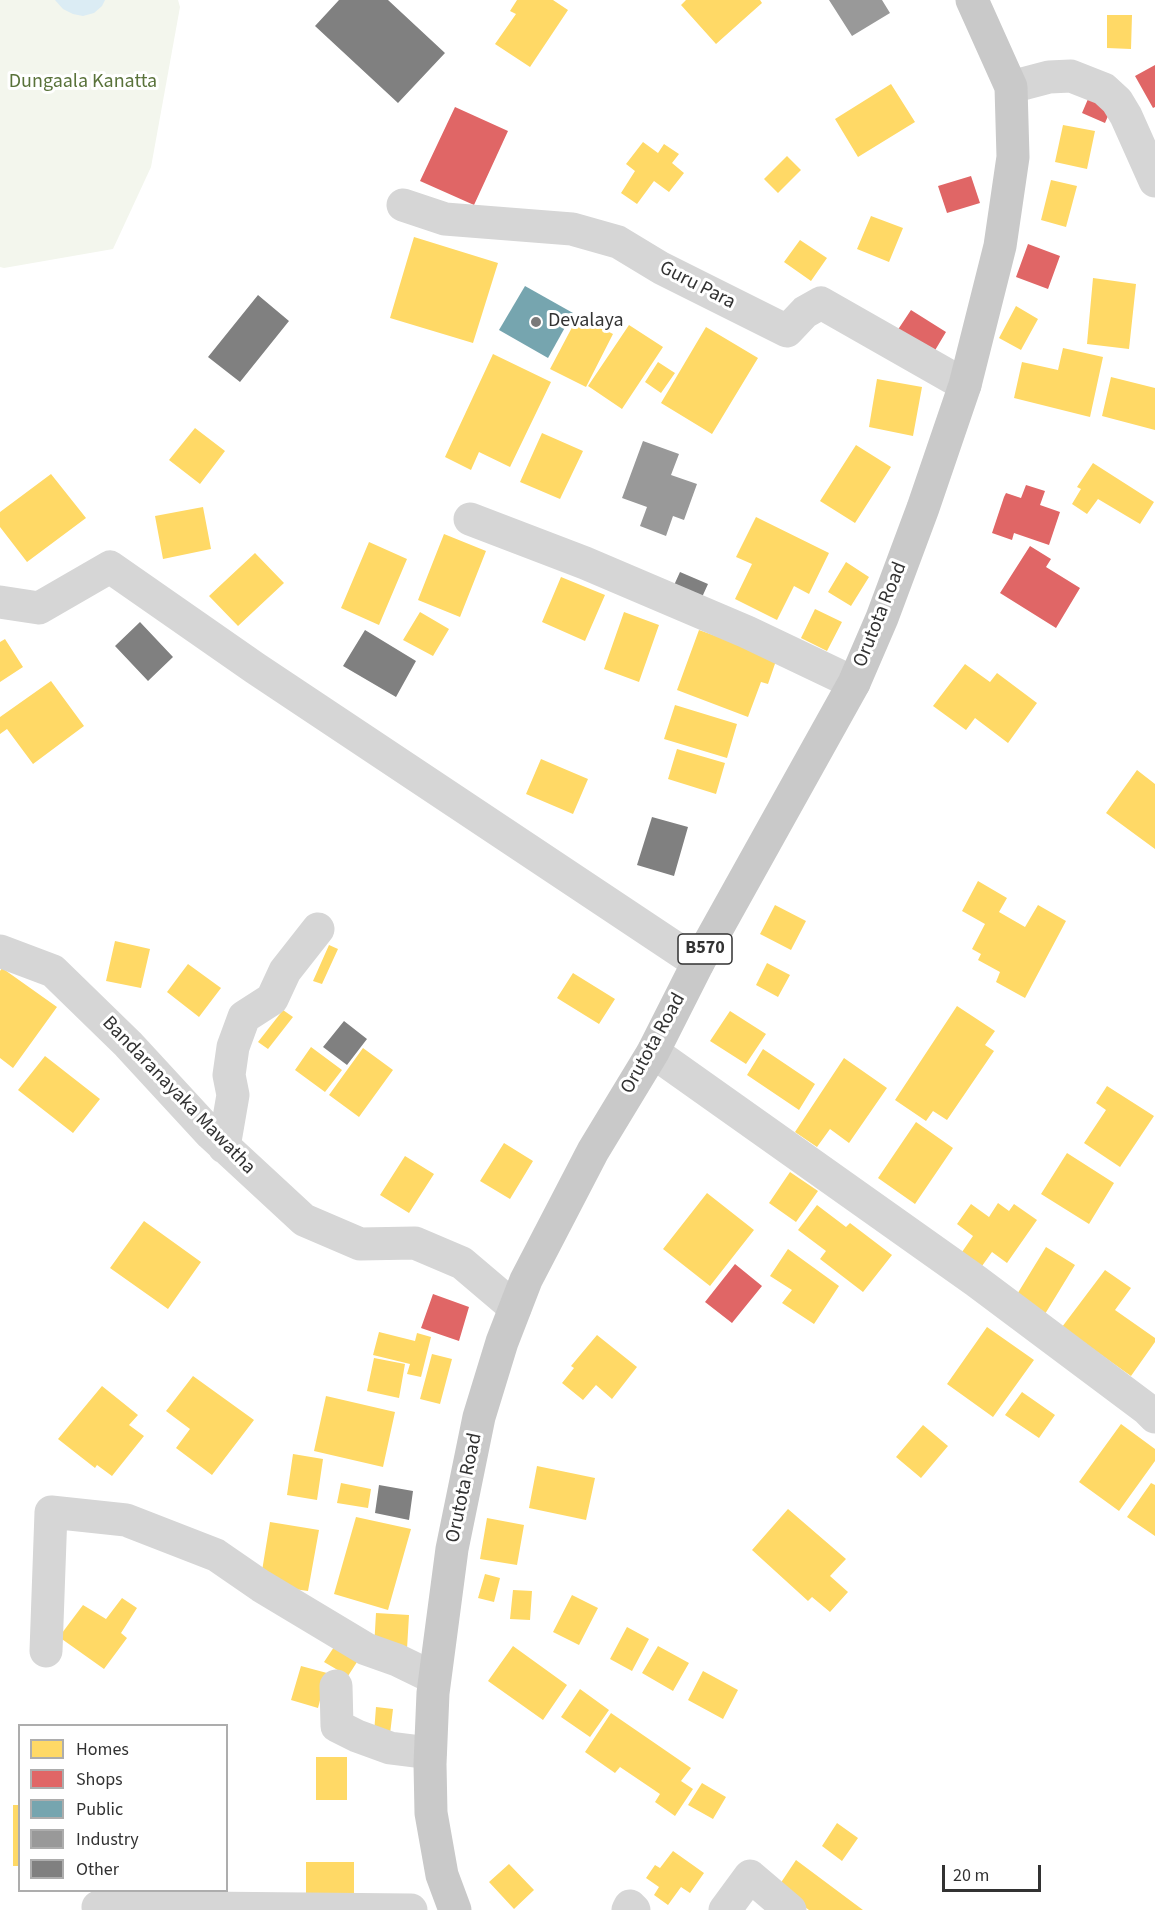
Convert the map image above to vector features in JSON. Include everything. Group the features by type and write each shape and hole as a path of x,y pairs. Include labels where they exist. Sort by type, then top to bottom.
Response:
{"main road":[{"name":"Orutota Road","path":"445,1910 442,1875 431,1813 430,1753 434,1678 443,1605 462,1493 479,1417 502,1342 526,1280 592,1151 653,1052 698,963 854,683 882,618 923,508 965,385 1000,246 1013,157 1011,87 972,0"}],"street":[{"path":"1011,87 1049,77 1071,76 1087,80 1104,89 1117,101 1126,116 1153,171"},
{"name":"Guru Para","path":"403,205 445,219 572,229 618,242 661,268 787,331 805,312 820,303 965,385"},
{"path":"470,519 585,563 747,632 854,683"},
{"path":"0,602 39,608 110,567 265,674 698,963"},
{"path":"224,1146 233,1095 229,1075 233,1047 244,1017 272,999 285,971 318,929"},
{"name":"Bandaranayaka Mawatha","path":"0,951 53,971 128,1044 211,1134 304,1220 360,1245 415,1243 462,1263 515,1308"},
{"path":"653,1052 976,1281 1148,1409 1155,1417"},
{"path":"46,1651 51,1512 126,1520 216,1555 261,1586 366,1649 397,1660 434,1678"},
{"path":"336,1686 337,1726 390,1748 430,1753"},
{"path":"725,1910 750,1876 789,1910"},
{"path":"628,1910 630,1906 634,1910"},
{"path":"98,1907 411,1910"}],"green space":[{"name":"Dungaala Kanatta","path":"0,0 178,0 180,7 151,167 113,249 0,267"}],"shaded area":[{"path":"55,0 105,0 94,13 83,16 63,9"}],"building: Homes":[{"path":"517,0 553,0 568,10 530,67 495,44 516,14 510,11"},
{"path":"686,0 760,0 762,3 716,44 681,5"},
{"path":"1107,15 1132,15 1131,49 1107,48"},
{"path":"891,84 915,122 858,157 835,119"},
{"path":"1063,125 1095,131 1087,169 1055,162"},
{"path":"643,142 658,153 664,144 679,154 672,163 684,173 669,192 654,181 637,204 621,193 635,171 626,164"},
{"path":"787,156 801,170 778,193 764,179"},
{"path":"1051,180 1077,186 1066,227 1041,220"},
{"path":"871,216 903,228 889,262 857,249"},
{"path":"414,237 498,263 473,343 390,318"},
{"path":"800,240 827,258 811,281 784,262"},
{"path":"1093,278 1136,284 1129,349 1087,344"},
{"path":"1016,306 1038,319 1021,350 999,338"},
{"path":"578,316 613,334 586,387 550,369"},
{"path":"629,325 663,347 622,409 588,386"},
{"path":"706,327 758,358 712,434 661,403"},
{"path":"1063,348 1103,357 1090,417 1014,398 1022,362 1058,370"},
{"path":"493,354 551,382 510,467 479,452 471,470 445,457"},
{"path":"658,362 675,373 661,393 645,382"},
{"path":"1111,377 1155,388 1155,430 1102,416"},
{"path":"877,379 922,387 913,436 869,427"},
{"path":"195,428 225,451 200,484 169,460"},
{"path":"542,433 583,451 560,499 520,482"},
{"path":"856,445 891,467 855,523 820,501"},
{"path":"1093,463 1154,502 1140,524 1098,499 1087,514 1072,504 1081,489 1077,487"},
{"path":"51,474 86,518 27,562 0,527 0,512"},
{"path":"203,507 211,549 163,559 155,516"},
{"path":"756,517 829,553 809,594 794,586 777,620 735,599 752,564 736,557"},
{"path":"444,534 486,551 460,617 418,600"},
{"path":"369,542 407,559 379,625 341,608"},
{"path":"255,553 284,583 238,626 209,596"},
{"path":"846,562 869,577 851,606 828,592"},
{"path":"561,577 605,595 585,641 542,622"},
{"path":"815,609 842,622 827,651 801,638"},
{"path":"420,612 449,629 433,656 403,640"},
{"path":"624,612 659,625 639,682 604,669"},
{"path":"699,630 777,658 768,684 761,682 748,717 677,690"},
{"path":"5,639 23,667 0,682 0,642"},
{"path":"965,664 990,682 997,673 1037,703 1008,743 975,718 966,730 933,706"},
{"path":"51,681 84,726 33,764 7,729 0,734 0,717"},
{"path":"675,705 737,724 727,758 664,739"},
{"path":"677,749 725,763 716,794 668,779"},
{"path":"541,759 588,779 573,814 526,794"},
{"path":"1137,770 1155,784 1155,849 1106,813"},
{"path":"978,881 1007,898 999,912 1025,927 1038,905 1066,921 1025,998 996,982 1000,972 978,960 981,954 972,949 985,924 962,911"},
{"path":"775,905 806,921 791,950 760,934"},
{"path":"115,941 150,949 141,988 106,981"},
{"path":"329,945 338,949 322,984 313,981"},
{"path":"767,963 790,975 778,997 756,985"},
{"path":"188,964 221,988 199,1017 167,992"},
{"path":"2,968 57,1007 13,1068 0,1058 0,971"},
{"path":"573,973 615,999 599,1024 557,998"},
{"path":"957,1006 995,1031 985,1045 994,1051 947,1120 933,1111 926,1121 895,1100"},
{"path":"283,1010 293,1017 268,1049 258,1042"},
{"path":"730,1011 766,1034 746,1064 710,1041"},
{"path":"311,1047 342,1070 325,1092 295,1070"},
{"path":"363,1048 393,1070 359,1117 329,1095"},
{"path":"763,1049 815,1084 799,1110 747,1075"},
{"path":"45,1056 100,1099 73,1133 18,1090"},
{"path":"844,1058 887,1088 849,1143 830,1129 817,1147 795,1132"},
{"path":"1107,1086 1154,1116 1120,1167 1084,1143 1106,1110 1096,1103"},
{"path":"916,1122 953,1148 915,1204 878,1178"},
{"path":"504,1143 533,1161 510,1199 480,1181"},
{"path":"1067,1153 1114,1183 1089,1224 1041,1194"},
{"path":"405,1156 434,1174 409,1213 380,1195"},
{"path":"790,1172 818,1191 796,1222 769,1203"},
{"path":"707,1193 754,1230 710,1286 663,1249"},
{"path":"998,1203 1009,1211 1014,1204 1037,1220 1007,1263 992,1252 982,1266 962,1252 973,1236 957,1224 971,1204 989,1217"},
{"path":"817,1205 846,1227 850,1223 892,1255 863,1292 820,1259 826,1251 798,1230"},
{"path":"144,1221 201,1262 168,1309 110,1268"},
{"path":"1046,1247 1075,1265 1045,1314 1016,1296"},
{"path":"788,1249 839,1286 814,1324 782,1303 792,1290 770,1276"},
{"path":"1105,1270 1131,1288 1115,1310 1155,1338 1155,1342 1131,1376 1062,1327"},
{"path":"987,1327 1034,1360 993,1417 947,1384"},
{"path":"379,1332 415,1341 417,1333 431,1337 421,1377 407,1374 410,1364 373,1355"},
{"path":"597,1335 637,1367 612,1399 596,1385 583,1400 562,1383 574,1368 571,1366"},
{"path":"432,1354 452,1359 440,1404 420,1399"},
{"path":"374,1358 405,1364 399,1398 367,1391"},
{"path":"193,1376 254,1420 212,1475 176,1448 190,1429 166,1411"},
{"path":"102,1386 138,1415 129,1425 144,1436 112,1476 97,1465 95,1468 58,1439"},
{"path":"1022,1392 1055,1415 1039,1438 1005,1415"},
{"path":"326,1396 395,1412 383,1467 314,1451"},
{"path":"1121,1424 1155,1449 1155,1461 1119,1511 1079,1482"},
{"path":"923,1425 948,1446 921,1478 896,1457"},
{"path":"293,1454 323,1459 317,1500 287,1495"},
{"path":"537,1466 595,1478 586,1520 529,1508"},
{"path":"341,1483 371,1489 368,1508 337,1503"},
{"path":"1151,1483 1155,1485 1155,1536 1127,1517"},
{"path":"788,1509 846,1559 830,1576 848,1592 830,1612 812,1597 808,1601 752,1550"},
{"path":"356,1517 411,1529 388,1610 334,1594"},
{"path":"487,1518 524,1525 517,1565 480,1559"},
{"path":"270,1522 319,1530 308,1591 273,1586 261,1577"},
{"path":"485,1574 500,1578 494,1602 478,1598"},
{"path":"513,1590 532,1591 530,1620 510,1619"},
{"path":"572,1595 598,1608 579,1645 553,1632"},
{"path":"122,1598 137,1608 121,1633 127,1638 104,1669 59,1637 83,1605 106,1619"},
{"path":"376,1613 409,1615 407,1649 374,1648"},
{"path":"627,1627 649,1639 632,1671 610,1659"},
{"path":"513,1646 567,1685 543,1720 488,1681"},
{"path":"658,1646 689,1663 673,1691 642,1673"},
{"path":"334,1647 357,1662 348,1676 324,1662"},
{"path":"301,1666 327,1673 318,1708 291,1700"},
{"path":"703,1671 738,1690 723,1719 688,1700"},
{"path":"580,1689 609,1710 590,1737 561,1717"},
{"path":"376,1707 393,1709 390,1734 374,1733"},
{"path":"611,1713 691,1768 681,1781 693,1789 675,1816 655,1802 660,1794 620,1767 615,1773 585,1752"},
{"path":"316,1757 347,1757 347,1800 316,1800"},
{"path":"702,1783 726,1797 713,1819 688,1805"},
{"path":"13,1805 18,1805 18,1866 13,1866"},
{"path":"837,1823 858,1838 842,1861 822,1846"},
{"path":"673,1851 704,1873 690,1893 681,1887 668,1905 654,1895 659,1887 646,1878 655,1865 660,1868"},
{"path":"796,1860 863,1910 809,1910 778,1887"},
{"path":"306,1862 354,1862 354,1894 306,1894"},
{"path":"509,1864 534,1890 514,1909 489,1882"}],"building: Shops":[{"path":"1155,65 1155,107 1153,108 1135,76"},
{"path":"1091,92 1114,102 1105,123 1082,113"},
{"path":"455,107 508,131 474,205 420,181"},
{"path":"971,176 980,203 947,213 938,186"},
{"path":"1028,244 1060,256 1048,289 1016,277"},
{"path":"911,310 946,332 931,357 895,334"},
{"path":"1026,485 1045,491 1040,505 1060,512 1049,545 1014,533 1012,540 992,533 1006,493 1021,498"},
{"path":"1030,546 1051,559 1046,567 1080,588 1056,628 1000,593"},
{"path":"735,1264 762,1286 732,1323 705,1302"},
{"path":"433,1294 469,1307 459,1341 421,1328"}],"building: Public":[{"name":"Devalaya","path":"525,286 573,313 548,358 499,330"}],"building: Industry":[{"path":"829,0 882,0 890,13 852,36"},
{"path":"643,441 679,454 671,475 697,484 684,520 673,516 666,536 640,526 647,507 622,498"}],"building: Other":[{"path":"339,0 388,0 445,53 398,103 315,26"},
{"path":"258,295 289,321 240,382 208,357"},
{"path":"680,572 708,584 698,606 670,594"},
{"path":"140,622 173,657 148,681 115,646"},
{"path":"365,630 416,661 396,697 343,666"},
{"path":"652,817 688,827 674,876 637,865"},
{"path":"344,1021 367,1039 347,1065 323,1047"},
{"path":"379,1485 413,1491 409,1520 375,1513"}],"place":[{"name":"Devalaya","path":"536,322"}]}
